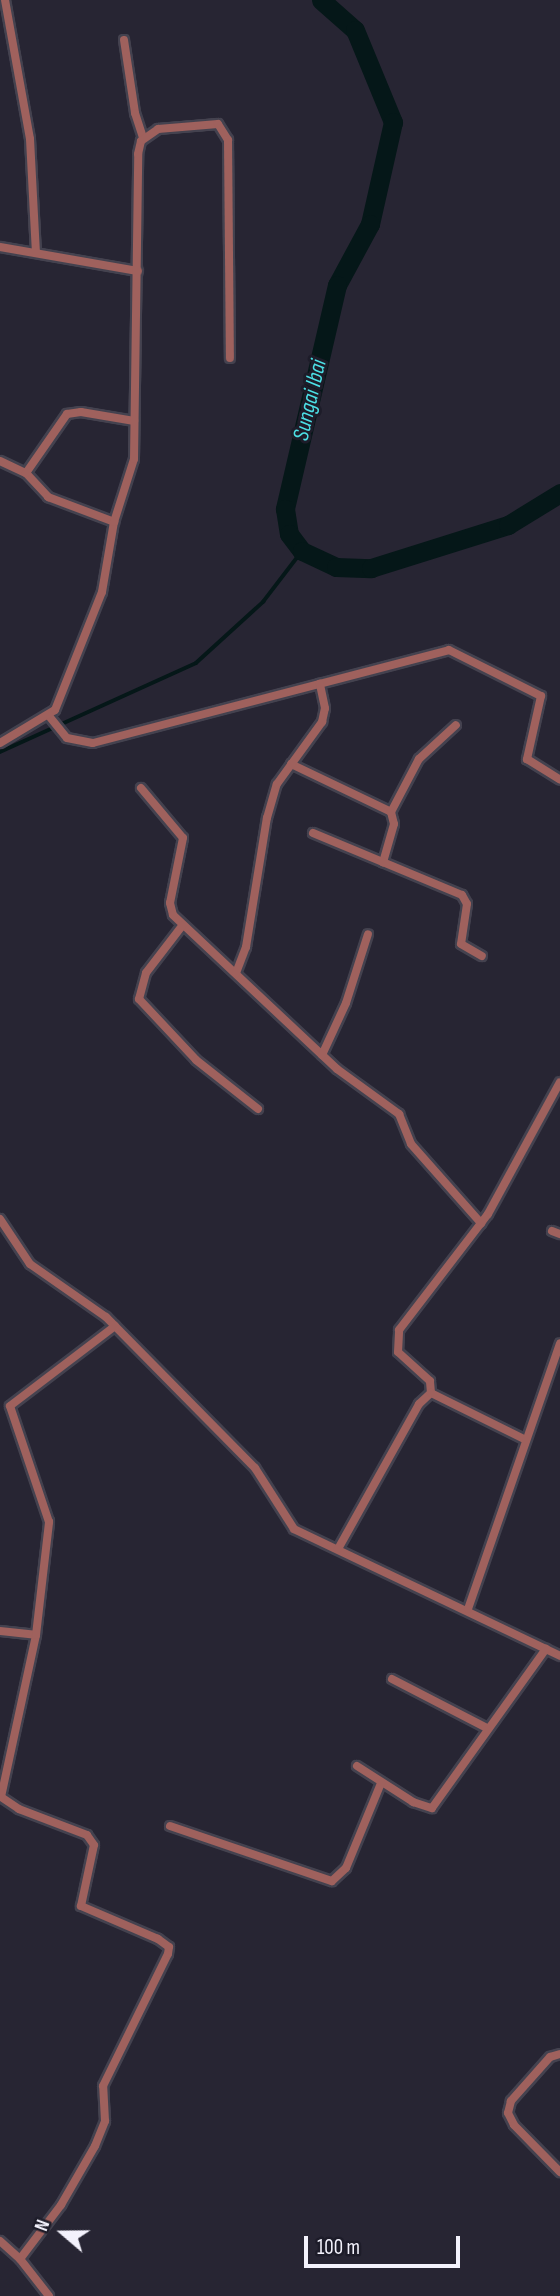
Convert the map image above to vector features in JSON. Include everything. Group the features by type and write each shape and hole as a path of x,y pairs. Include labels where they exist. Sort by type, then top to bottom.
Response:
{"street":[{"path":"5,0 30,139 36,253"},
{"path":"0,743 51,719 65,690 97,611 114,522 134,459 138,155 144,137 135,113 124,40"},
{"path":"144,137 174,126 218,124 225,131 230,358"},
{"path":"0,247 138,271"},
{"path":"26,473 67,414 82,412 134,421"},
{"path":"0,460 26,473 48,497 114,522"},
{"path":"51,719 61,734 75,742 93,743 449,650 541,696 527,758 560,780"},
{"path":"236,973 246,947 267,818 277,784 322,722 325,708 320,684"},
{"path":"383,862 394,824 391,812 419,759 456,725"},
{"path":"291,764 391,812"},
{"path":"141,788 183,838 170,903 182,926 322,1055 399,1114 411,1144 481,1223"},
{"path":"313,833 462,895 467,904 461,944 482,956"},
{"path":"182,926 146,973 139,999 196,1060 258,1109"},
{"path":"322,1055 346,1003 368,933"},
{"path":"431,1394 430,1381 398,1352 397,1337 481,1223 560,1082"},
{"path":"0,1219 30,1264 115,1326 256,1468 289,1525 468,1609 560,1656"},
{"path":"20,2259 61,2205 95,2146 105,2121 103,2086 169,1947 81,1906 94,1845 87,1835 19,1809 1,1797 36,1634 45,1575 48,1513 34,1488 10,1406 115,1326"},
{"path":"468,1609 560,1344"},
{"path":"431,1394 526,1440"},
{"path":"338,1549 419,1404 431,1394"},
{"path":"0,1631 36,1634"},
{"path":"357,1766 381,1783 432,1808 546,1649"},
{"path":"392,1679 488,1728"},
{"path":"170,1826 332,1881 346,1868 381,1783"},
{"path":"560,2054 550,2057 511,2101 508,2113 514,2125 560,2172"},
{"path":"0,2241 20,2259 49,2296"}],"waterway":[{"name":"Sungai Ibai","path":"321,0 355,30 393,122 370,224 337,285 285,509 289,534 302,551 336,567 371,568 508,525 560,493"},
{"path":"0,752 196,663 263,602 302,551"}]}
